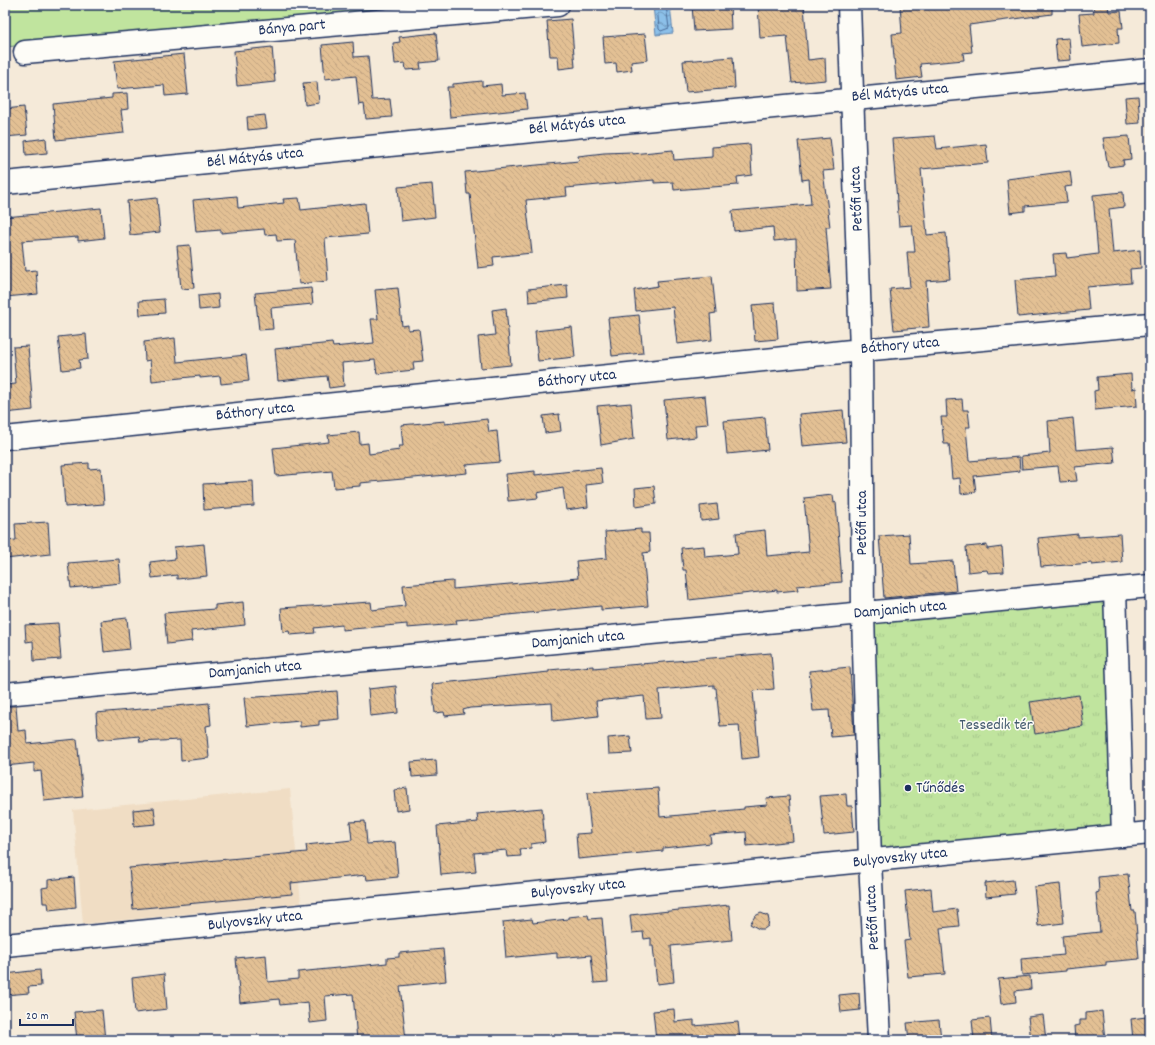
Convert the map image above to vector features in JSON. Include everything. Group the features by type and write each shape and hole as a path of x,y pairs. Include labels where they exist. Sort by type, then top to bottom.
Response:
{"street":[{"name":"Bánya part","path":"25,52 558,5"},
{"name":"Petőfi utca","path":"849,5 854,98 861,350 863,614 870,861 878,1040"},
{"name":"Bél Mátyás utca","path":"5,183 854,98 1150,70"},
{"name":"Báthory utca","path":"5,438 861,350 1150,324"},
{"name":"Damjanich utca","path":"5,694 1150,586"},
{"path":"1114,590 1124,836"},
{"name":"Bulyovszky utca","path":"5,945 1150,833"}],"shaded area":[{"path":"290,789 301,903 83,924 73,810"}],"green space":[{"path":"5,5 427,5 5,47"},
{"name":"Tessedik tér","path":"1115,590 1123,836 870,861 863,614"}],"water":[{"path":"653,5 670,5 673,33 656,35"}],"building":[{"path":"692,5 730,5 731,29 694,31"},
{"path":"758,5 804,5 808,60 825,58 826,80 792,83 787,36 760,38"},
{"path":"900,5 1052,5 1052,14 969,25 972,52 963,53 964,60 920,64 922,77 896,80 892,34 902,33"},
{"path":"1093,5 1108,5 1109,12 1121,11 1123,28 1118,28 1119,43 1082,47 1079,14 1094,13"},
{"path":"571,19 575,67 559,69 558,56 550,56 547,21"},
{"path":"436,33 439,61 420,63 421,69 406,70 405,63 395,64 393,43 400,42 399,37"},
{"path":"645,34 648,60 631,62 632,70 617,72 616,63 605,64 603,37"},
{"path":"1069,38 1071,60 1057,61 1055,39"},
{"path":"353,42 354,57 368,56 372,100 390,99 392,117 366,119 364,104 359,105 356,76 325,79 322,45"},
{"path":"272,47 275,82 237,86 234,51"},
{"path":"184,54 188,94 165,96 164,85 117,89 114,61"},
{"path":"733,57 735,88 686,92 683,61"},
{"path":"482,81 482,86 501,84 502,95 525,93 527,109 450,117 447,87 453,87 453,84"},
{"path":"317,82 319,103 305,105 303,83"},
{"path":"127,93 128,109 121,110 124,133 56,140 53,104 112,98 112,94"},
{"path":"1138,96 1140,123 1127,124 1125,97"},
{"path":"24,107 27,135 5,137 5,109"},
{"path":"265,115 267,128 248,130 247,117"},
{"path":"935,136 937,149 986,144 988,163 921,169 927,235 946,233 950,279 926,281 929,327 894,330 890,289 910,287 907,252 915,252 912,225 899,226 892,139"},
{"path":"1129,136 1131,159 1123,160 1124,165 1108,167 1103,138"},
{"path":"46,138 47,153 26,155 25,141"},
{"path":"830,138 834,170 823,171 830,227 826,227 831,289 797,291 796,239 774,241 773,227 734,231 732,211 811,204 809,179 802,180 798,141"},
{"path":"750,144 752,175 737,177 738,185 674,190 673,182 654,183 654,180 566,188 567,196 526,200 532,253 493,257 494,266 478,268 470,194 467,194 465,172 579,161 578,156 604,153 632,152 632,154 673,150 674,160 712,157 712,147"},
{"path":"1070,171 1072,186 1065,187 1067,202 1025,206 1025,211 1010,213 1007,179"},
{"path":"432,184 435,217 401,221 398,187"},
{"path":"1123,192 1124,207 1109,209 1113,253 1140,250 1141,268 1130,269 1131,283 1087,287 1089,310 1018,317 1015,280 1055,276 1053,254 1066,253 1067,258 1098,254 1093,195"},
{"path":"237,196 238,208 284,203 283,199 299,198 301,210 365,203 368,234 325,238 328,281 299,284 295,240 277,241 276,234 265,235 264,229 221,233 221,230 196,232 193,200"},
{"path":"157,198 160,232 130,235 127,201"},
{"path":"101,208 104,238 78,241 78,237 22,241 25,271 36,270 38,294 5,297 5,217"},
{"path":"190,245 194,288 181,289 177,246"},
{"path":"712,276 716,313 710,314 712,340 677,344 673,307 636,311 634,290 658,286 657,281"},
{"path":"567,285 568,298 529,302 528,289"},
{"path":"311,288 313,304 271,308 273,329 259,330 255,293"},
{"path":"398,288 402,326 408,325 408,330 419,329 423,361 413,362 414,370 377,374 375,360 342,363 344,386 329,388 327,376 278,381 275,349 332,343 333,347 374,343 371,319 378,319 375,290"},
{"path":"218,294 219,308 199,310 198,296"},
{"path":"164,299 165,313 140,315 139,301"},
{"path":"775,303 778,339 755,341 752,305"},
{"path":"506,308 511,365 481,368 478,337 495,335 492,310"},
{"path":"639,315 643,353 612,356 608,318"},
{"path":"572,327 575,357 538,361 535,331"},
{"path":"86,334 88,359 79,360 80,368 62,370 58,337"},
{"path":"175,338 177,362 246,355 249,381 221,384 220,376 200,378 200,376 152,381 150,360 145,361 144,342"},
{"path":"28,346 33,410 5,413 5,385 16,384 13,347"},
{"path":"1131,374 1132,389 1136,388 1137,406 1095,410 1094,391 1098,390 1097,377"},
{"path":"705,396 708,424 695,425 696,437 668,440 664,400"},
{"path":"962,399 963,410 968,410 970,427 966,427 969,461 1019,457 1020,471 974,476 976,492 961,494 960,478 952,479 949,444 944,444 941,417 947,417 946,400"},
{"path":"631,403 634,439 601,445 597,406"},
{"path":"843,410 846,442 802,446 799,414"},
{"path":"559,414 561,431 545,433 543,416"},
{"path":"765,417 768,450 727,454 724,421"},
{"path":"1073,418 1076,450 1113,447 1115,463 1075,467 1077,481 1060,482 1058,466 1022,469 1021,456 1050,453 1048,421"},
{"path":"487,419 489,432 497,431 500,462 466,465 467,473 360,483 360,486 334,488 332,471 276,476 273,448 329,442 328,435 359,432 360,444 368,443 369,454 400,450 399,446 403,446 401,425 445,421 445,424"},
{"path":"89,463 89,469 101,468 104,504 65,507 62,465"},
{"path":"601,468 603,483 586,485 588,507 566,510 563,488 537,493 538,498 508,501 506,474 535,471 535,475"},
{"path":"253,481 254,506 204,510 203,484"},
{"path":"654,486 656,504 636,507 635,488"},
{"path":"833,495 834,503 836,502 842,582 797,586 798,590 777,592 777,590 689,600 686,570 683,570 681,548 704,546 705,557 738,554 736,533 765,530 767,556 809,552 804,498"},
{"path":"717,504 719,519 701,521 700,506"},
{"path":"48,522 50,554 5,559 5,541 16,540 15,524"},
{"path":"641,529 641,533 649,533 650,552 643,553 648,606 601,610 601,606 456,620 457,624 407,628 407,624 342,630 342,625 314,628 315,633 290,635 289,631 283,632 281,608 371,602 372,610 405,606 403,585 453,581 453,589 578,578 576,561 607,558 605,532"},
{"path":"909,534 911,564 953,561 956,591 884,598 879,536"},
{"path":"1078,534 1078,537 1120,534 1122,562 1041,567 1038,538"},
{"path":"204,544 207,576 177,579 177,575 152,578 150,562 175,559 174,547"},
{"path":"987,545 987,549 1002,547 1004,572 988,573 987,570 968,572 966,547"},
{"path":"119,559 121,583 71,588 68,563"},
{"path":"243,602 245,625 191,631 192,641 167,644 164,613 215,609 215,605"},
{"path":"127,618 130,649 104,652 101,621"},
{"path":"58,623 61,659 34,661 33,641 26,642 25,625"},
{"path":"771,653 774,689 753,691 759,757 742,759 739,725 720,726 716,688 714,688 714,685 659,690 661,718 646,719 644,696 596,701 598,716 553,721 552,703 470,708 463,710 464,714 445,716 444,712 435,713 432,684 549,672 549,670 593,666 593,668"},
{"path":"850,667 854,735 831,737 829,710 813,711 809,671"},
{"path":"396,686 398,713 370,716 368,689"},
{"path":"337,691 339,719 319,721 319,725 300,727 300,721 247,726 244,698"},
{"path":"1079,695 1083,726 1035,734 1030,702"},
{"path":"209,703 211,725 206,726 209,758 181,761 180,740 140,742 139,736 98,740 96,713"},
{"path":"5,706 16,706 18,731 26,730 27,744 77,739 83,797 44,801 41,771 34,772 34,763 5,766"},
{"path":"630,736 632,753 609,754 608,738"},
{"path":"436,760 437,775 412,777 411,762"},
{"path":"407,788 409,809 396,811 394,790"},
{"path":"658,788 660,817 744,809 744,807 767,805 766,798 789,796 793,841 747,846 746,832 710,835 711,843 663,848 663,851 578,859 576,834 591,833 587,793"},
{"path":"846,794 847,806 852,806 854,832 824,835 820,796"},
{"path":"154,808 156,824 134,826 133,810"},
{"path":"542,808 545,842 531,844 531,848 520,849 521,856 507,857 506,850 474,853 476,872 441,875 437,826 478,822 477,814"},
{"path":"365,821 367,844 395,842 398,877 367,880 366,875 291,883 292,894 133,909 129,868 307,852 306,845 352,840 350,822"},
{"path":"1128,874 1132,911 1135,911 1139,959 1106,962 1106,965 1066,969 1066,971 1022,975 1021,959 1064,955 1062,936 1100,932 1096,893 1099,892 1098,877"},
{"path":"74,877 76,907 49,910 48,903 43,903 42,888 48,887 48,880"},
{"path":"1013,880 1015,894 986,897 985,883"},
{"path":"1060,884 1064,923 1038,926 1034,887"},
{"path":"931,888 933,912 957,909 959,926 940,928 945,974 908,977 904,941 910,940 905,891"},
{"path":"729,905 732,940 671,946 674,982 657,984 651,938 644,939 643,932 632,933 630,915"},
{"path":"761,913 768,916 769,921 768,926 764,929 759,929 750,924 755,916"},
{"path":"588,915 589,919 602,918 608,982 594,983 591,955 557,958 557,953 506,958 503,922 532,919 533,923"},
{"path":"443,949 446,981 400,986 406,1040 357,1040 353,994 325,996 327,1021 310,1023 308,1002 280,1005 279,999 240,1003 236,958 266,955 268,982 298,979 298,972 387,963 387,958 399,957 399,953"},
{"path":"40,970 41,986 28,987 29,993 5,995 5,974"},
{"path":"164,974 167,1009 135,1013 132,978"},
{"path":"1030,976 1031,989 1015,991 1016,1002 1001,1004 998,979"},
{"path":"859,993 860,1010 841,1012 839,995"},
{"path":"674,1009 675,1022 694,1020 694,1026 738,1022 740,1040 656,1040 653,1011"},
{"path":"102,1010 105,1040 77,1040 74,1012"},
{"path":"1102,1011 1105,1040 1075,1040 1074,1026 1080,1025 1080,1020 1086,1020 1086,1013"},
{"path":"1043,1015 1046,1040 1031,1040 1028,1017"},
{"path":"1146,1017 1149,1040 1133,1040 1131,1019"},
{"path":"990,1018 992,1040 974,1040 972,1020"},
{"path":"939,1020 941,1040 909,1040 907,1023"}],"place":[{"name":"Tűnődés","path":"908,788"}]}
